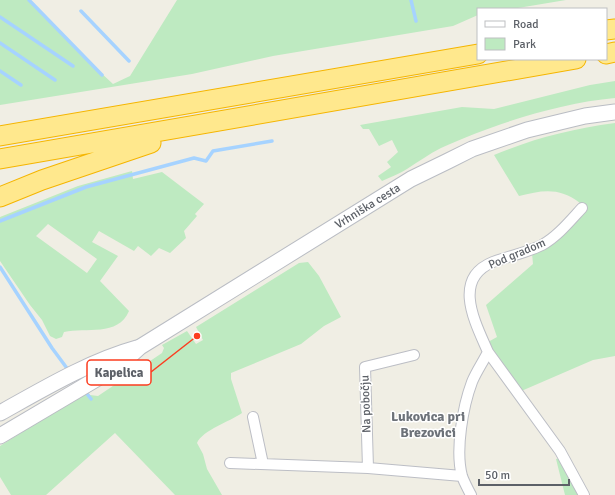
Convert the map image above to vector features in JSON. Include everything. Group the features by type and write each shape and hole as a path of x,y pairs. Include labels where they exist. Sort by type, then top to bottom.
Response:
{"highway":[{"path":"0,136 477,54"},
{"path":"0,160 570,60"},
{"path":"0,197 42,180 207,124"},
{"path":"0,129 59,126"}],"main road":[{"name":"Vrhniška cesta","path":"0,436 64,397 103,367 115,354 140,347 411,179 472,149 527,130 585,116 615,112"},
{"name":"Vrhniška cesta","path":"0,413 54,382 103,367"}],"street":[{"name":"Pod gradom","path":"582,208 557,234 543,245 523,254 492,263 474,277 469,294 470,307 488,352 560,451 584,495"},
{"path":"471,495 462,476 460,457 465,409 473,382 488,352"},
{"name":"Na pobočju","path":"368,468 365,367 414,355"},
{"path":"253,417 263,464"},
{"path":"230,463 368,468 462,476"}],"green space":[{"path":"0,0 30,0 85,58 113,84 130,76 177,0 566,0 518,8 477,8 477,15 453,26 273,56 192,74 0,105"},
{"path":"615,81 615,98 548,110 503,123 441,148 404,171 382,181 378,176 391,167 387,162 398,152 392,140 379,146 369,129 363,129 360,125 462,107 494,109 590,85"},
{"path":"615,123 615,356 593,360 519,392 488,342 497,337 486,305 533,264 532,253 580,214 580,203 565,194 551,191 535,192 519,196 494,155 553,135"},
{"path":"132,171 133,179 162,172 204,204 195,214 197,216 184,231 186,238 170,253 159,248 151,256 138,246 134,251 99,231 92,242 118,256 100,281 129,311 124,319 117,325 109,328 64,332 62,337 56,339 50,336 42,320 0,261 0,217 78,186","holes":["48,224 97,259 87,273 36,236"]},
{"path":"308,262 319,276 341,317 324,326 301,344 231,373 231,379 242,413 210,430 200,438 197,443 203,454 207,469 222,495 175,495 115,433 46,495 11,495 0,477 0,446 87,391 90,395 98,396 162,353 164,348 162,345 187,331 196,344 203,340 196,327 299,263"},
{"path":"561,458 580,495 565,495 556,459"}],"waterway":[{"path":"29,0 102,75"},
{"path":"411,0 416,21"},
{"path":"81,11 129,61"},
{"path":"0,17 73,66"},
{"path":"0,43 55,80"},
{"path":"0,71 21,85"},
{"path":"0,221 86,187 194,158 206,161 213,151 272,141"},
{"path":"0,267 52,348 69,371"},
{"path":"84,390 91,399"}],"place":[{"name":"Kapelica","path":"197,336"}],"district":[{"name":"Lukovica pri Brezovici","path":"428,424"}]}
